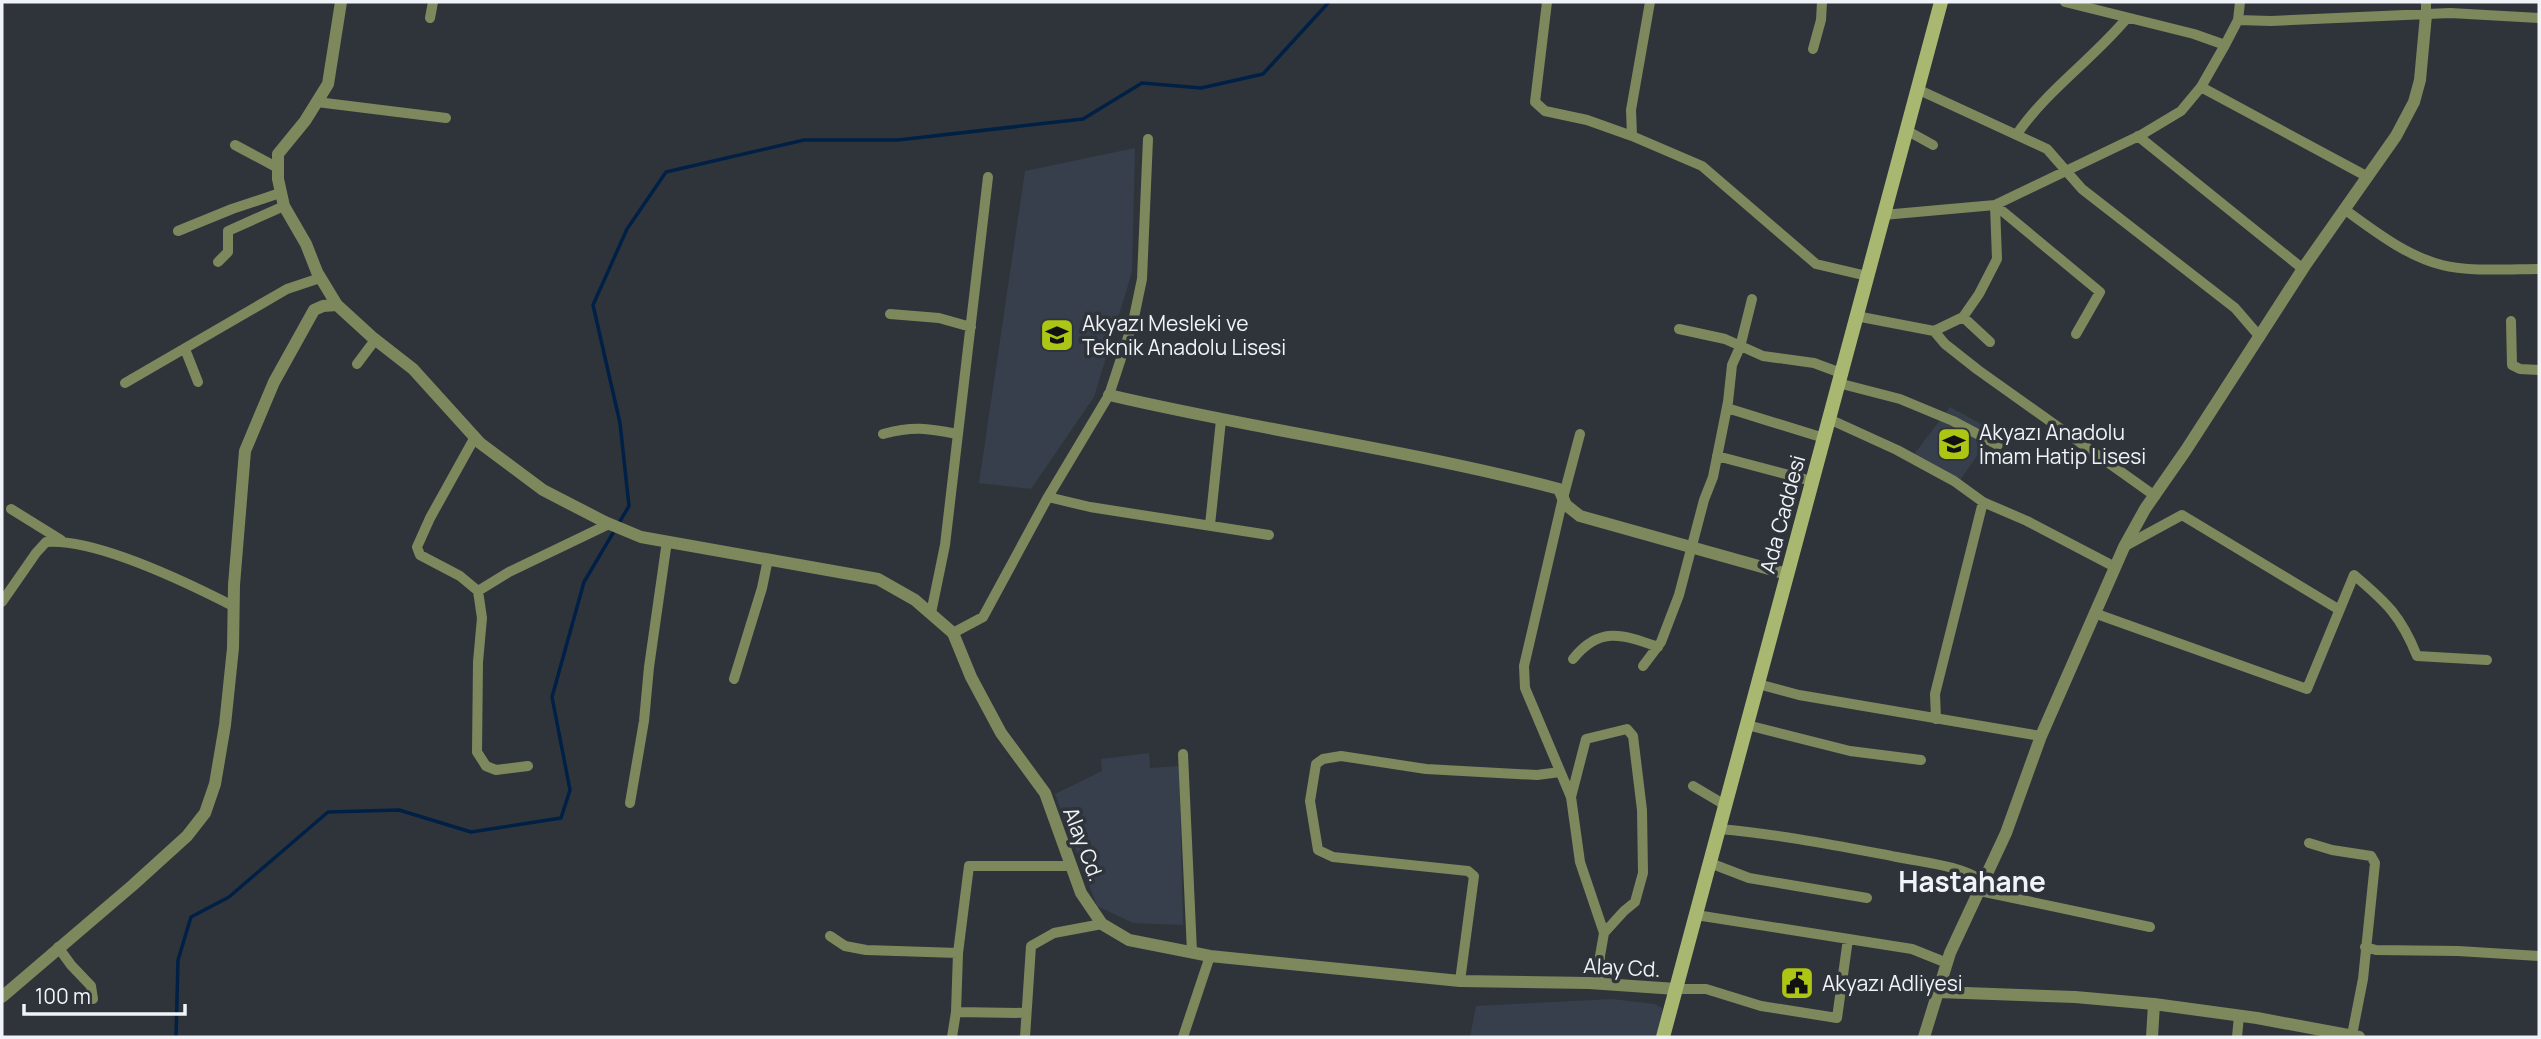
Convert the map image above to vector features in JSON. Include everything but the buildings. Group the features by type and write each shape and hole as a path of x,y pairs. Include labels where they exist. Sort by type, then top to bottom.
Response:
{"main road":[{"name":"Ada Caddesi","path":"1663,1037 1941,2"}],"street":[{"path":"282,199 278,155 328,84 341,2"},
{"path":"430,18 433,2"},
{"path":"1547,2 1535,102 1545,111 1587,120 1702,166 1816,264 1867,276"},
{"path":"1632,136 1631,110 1650,2"},
{"path":"1813,49 1821,20 1822,2"},
{"path":"2065,2 2194,34 2225,45"},
{"path":"1884,215 1995,205 2138,136 2182,111 2225,45 2238,20 2240,2"},
{"path":"2238,20 2272,21 2426,8 2450,13 2539,18"},
{"path":"1924,1037 1947,963 2006,833 2041,736 2124,547 2303,269 2396,136 2414,102 2420,80 2426,8"},
{"path":"2017,134 2029,116 2111,37 2127,18"},
{"path":"2200,87 2368,177"},
{"path":"1917,89 2047,149 2082,189 2235,308 2260,337"},
{"path":"317,102 446,118"},
{"path":"1906,130 1933,145"},
{"path":"2138,136 2303,269"},
{"path":"953,633 983,617 1048,497 1109,395 1133,321 1142,279 1148,139"},
{"path":"235,145 278,168"},
{"path":"931,614 945,545 988,177"},
{"path":"178,231 232,209 282,199"},
{"path":"218,262 228,252 228,231 282,199"},
{"name":"Alay Cd.","path":"282,199 306,244 320,278 337,306 413,369 475,437 543,489 607,523 641,537 878,579 915,600 953,633 971,677 1001,733 1045,793 1080,892 1102,925 1129,940 1210,956 1460,981 1600,984 1676,989"},
{"path":"1856,317 1934,331 1964,317 1997,259 1995,205"},
{"path":"1995,205 2100,292 2076,334"},
{"path":"2344,209 2379,234 2425,259 2444,266 2539,269"},
{"path":"125,383 287,289 320,278"},
{"path":"1643,666 1658,647 1679,595 1717,456 1732,365 1740,347 1752,299"},
{"path":"2,997 133,885 187,836 205,813 215,784 225,724 233,648 233,606 245,451 274,382 314,310 323,306 337,306"},
{"path":"890,314 939,318 971,327"},
{"path":"1964,317 1990,342"},
{"path":"2511,321 2512,365 2520,369 2539,370"},
{"path":"1679,329 1725,339 1763,356 1814,363 1840,378 1953,421 1998,445"},
{"path":"1934,331 1945,344 1978,370 2155,496"},
{"path":"357,364 375,340"},
{"path":"185,349 198,382"},
{"path":"1109,395 1221,420 1504,475 1559,489 1566,505 1580,516 1787,574"},
{"path":"1727,408 1824,438"},
{"path":"1829,419 1897,450 1954,481 1983,502 2027,521 2115,567"},
{"path":"1210,524 1221,420"},
{"path":"883,435 906,428 929,428 957,434"},
{"path":"1580,434 1524,666 1525,688 1571,797 1580,862 1604,933 1600,956 1600,984"},
{"path":"475,437 430,517 417,547 420,555 460,576 478,591 482,618 478,662 477,752 486,766 496,770 528,766"},
{"path":"1717,456 1812,481"},
{"path":"1048,497 1090,507 1269,534"},
{"path":"1936,719 1935,694 1983,502"},
{"path":"11,509 61,541 114,555 169,575 233,606"},
{"path":"2124,547 2182,515 2339,609"},
{"path":"478,591 509,572 607,523"},
{"path":"2,602 46,542 61,541"},
{"path":"630,803 644,721 667,541"},
{"path":"734,679 762,588 768,559"},
{"path":"2094,613 2307,689 2354,575 2383,600 2406,629 2417,656 2487,660"},
{"path":"1573,659 1594,638 1609,634 1658,647"},
{"path":"1758,684 1799,695 2041,736"},
{"path":"1747,725 1850,751 1921,760"},
{"path":"1571,797 1586,739 1627,729 1633,736 1641,797 1643,873 1635,902 1623,911 1604,933"},
{"path":"1183,754 1192,952"},
{"path":"1460,981 1474,876 1468,871 1333,857 1318,850 1310,801 1316,765 1323,759 1341,756 1426,769 1537,775 1560,772"},
{"path":"1693,786 1725,805"},
{"path":"1719,829 1847,848 1970,872 1982,887 2150,928"},
{"path":"1938,992 2075,997 2154,1004 2355,1036 2375,863 2371,856 2309,843"},
{"path":"1710,863 1749,878 1867,898"},
{"path":"952,1037 956,1012 958,953 969,866 1071,866"},
{"path":"1696,915 1912,950 1947,963"},
{"path":"1025,1037 1031,946 1054,933 1102,925"},
{"path":"830,936 845,946 866,950 958,953"},
{"path":"1676,989 1706,989 1761,1006 1837,1018 1847,939"},
{"path":"58,947 91,986 93,999"},
{"path":"2365,947 2376,950 2539,956"},
{"path":"1183,1037 1210,956"},
{"path":"2152,1037 2154,1004"},
{"path":"956,1012 1026,1013"},
{"path":"2237,1037 2239,1016"}],"shaded area":[{"name":"Akyazı Mesleki ve Teknik Anadolu Lisesi","path":"1135,148 1132,272 1094,397 1031,489 979,483 1025,171"},
{"name":"Akyazı Anadolu İmam Hatip Lisesi","path":"1950,407 1994,431 1959,482 1912,457"},
{"path":"1149,753 1150,768 1179,766 1183,925 1133,923 1097,906 1055,794 1102,771 1101,759"},
{"path":"1612,999 1655,1004 1662,1008 1663,1017 1657,1037 1470,1037 1476,1006"}],"waterway":[{"path":"176,1037 178,960 191,917 229,897 328,812 399,810 471,832 561,818 570,790 552,697 584,582 629,506 620,423 593,305 627,229 666,172 804,140 898,140 1083,119 1142,83 1201,88 1263,74 1329,2"}],"place":[{"name":"Akyazı Mesleki ve Teknik Anadolu Lisesi","path":"1057,335"},
{"name":"Akyazı Anadolu İmam Hatip Lisesi","path":"1954,444"},
{"name":"Akyazı Adliyesi","path":"1797,983"}],"district":[{"name":"Hastahane","path":"1972,881"}]}
